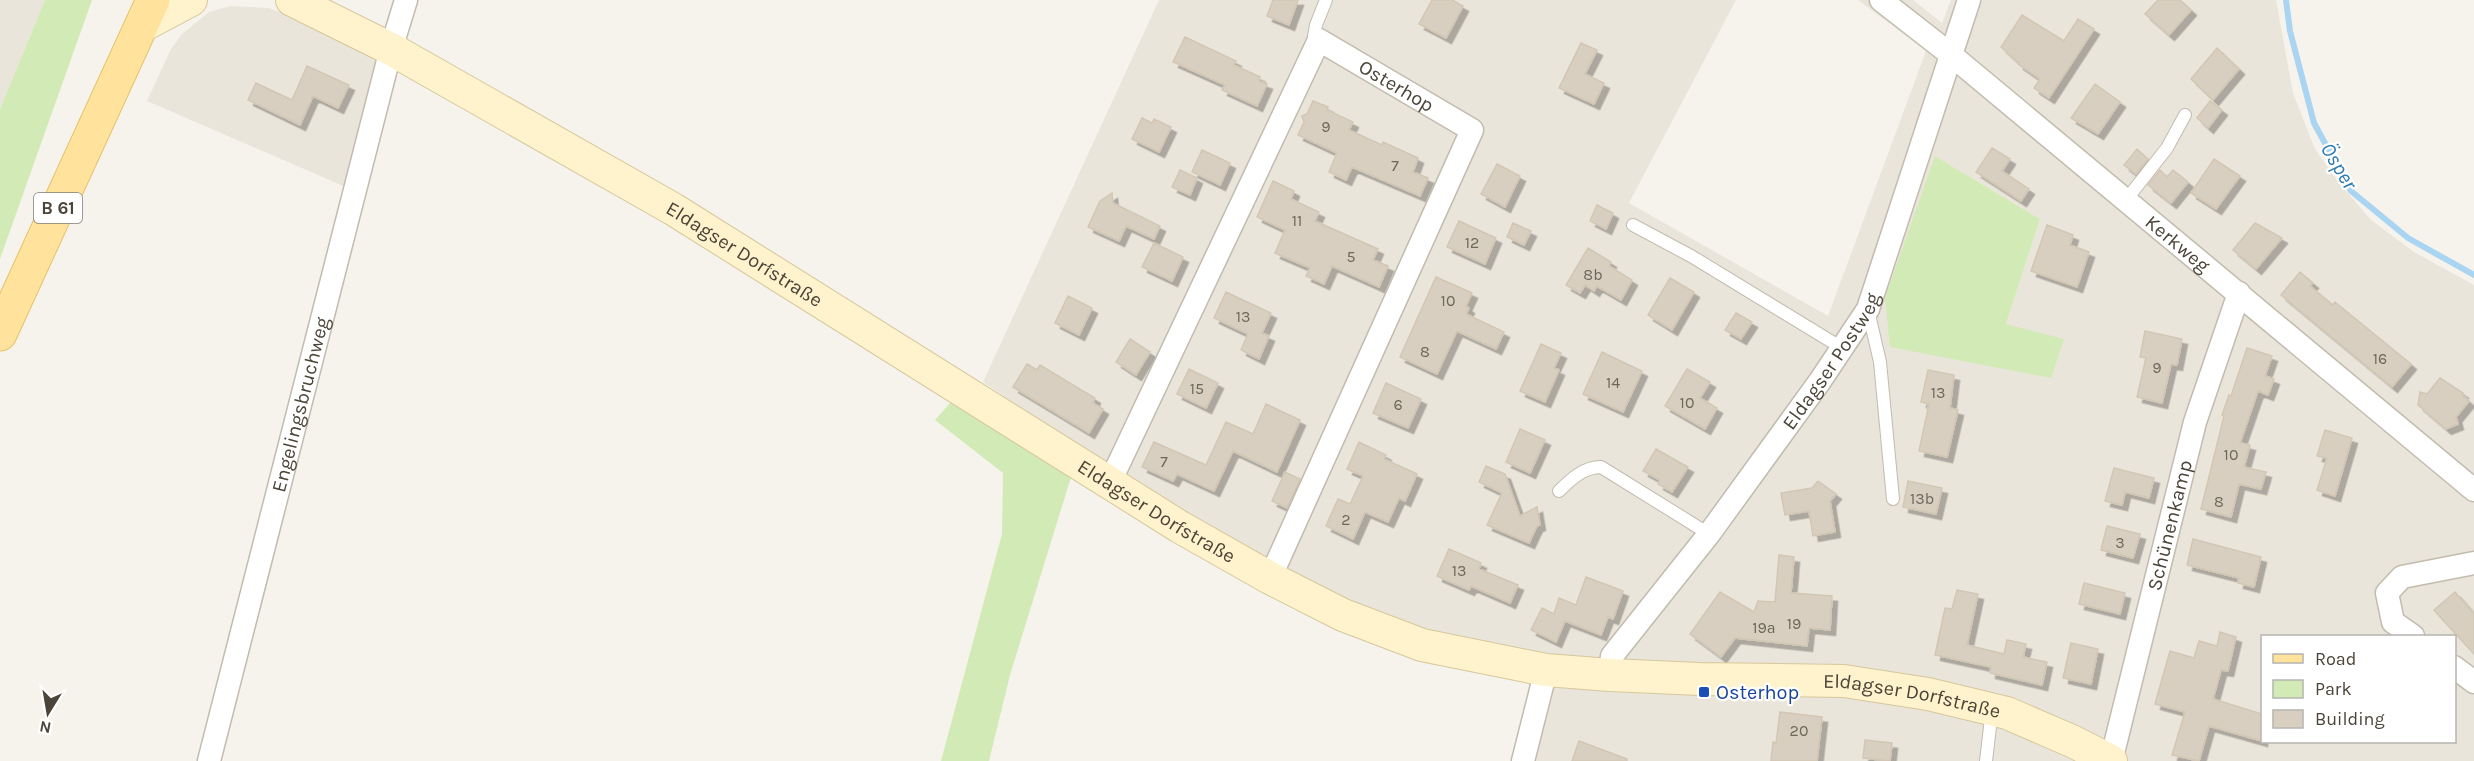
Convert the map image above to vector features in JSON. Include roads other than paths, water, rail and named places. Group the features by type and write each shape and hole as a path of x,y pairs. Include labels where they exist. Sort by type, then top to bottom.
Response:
{"main road":[{"name":"B 61","path":"0,334 148,13"}],"street":[{"path":"148,13 191,0"},
{"name":"Eldagser Dorfstraße","path":"292,0 391,49 674,209 1180,527 1270,578 1343,615 1422,645 1545,670 1610,675 1844,681 1928,694 1992,709 2074,742 2111,761"},
{"name":"Engelingsbruchweg","path":"209,761 391,49 406,0"},
{"name":"Kerkweg","path":"1881,0 1950,54 2474,490"},
{"name":"Eldagser Postweg","path":"1610,675 1611,656 1709,534 1868,309 1969,0"},
{"path":"1110,482 1319,40"},
{"name":"Osterhop","path":"1270,578 1472,130 1319,40"},
{"name":"Schünenkamp","path":"2111,761 2195,422 2239,293"},
{"path":"2412,635 2393,622 2386,593 2402,577 2474,563"},
{"path":"2456,668 2474,682"},
{"path":"1522,761 1545,670"}],"lane":[{"path":"1319,40 1314,36 1326,0"},
{"path":"2126,200 2167,148 2185,115"},
{"path":"1633,225 1690,256 1842,348"},
{"path":"1868,309 1880,362 1893,499"},
{"path":"1559,491 1570,480 1591,467 1601,467 1709,534"},
{"path":"1986,761 1992,709"}],"waterway":[{"name":"Ösper","path":"2286,0 2290,31 2314,123 2351,191 2408,238 2474,275"}],"place":[{"name":"Osterhop","path":"1704,692"}]}
